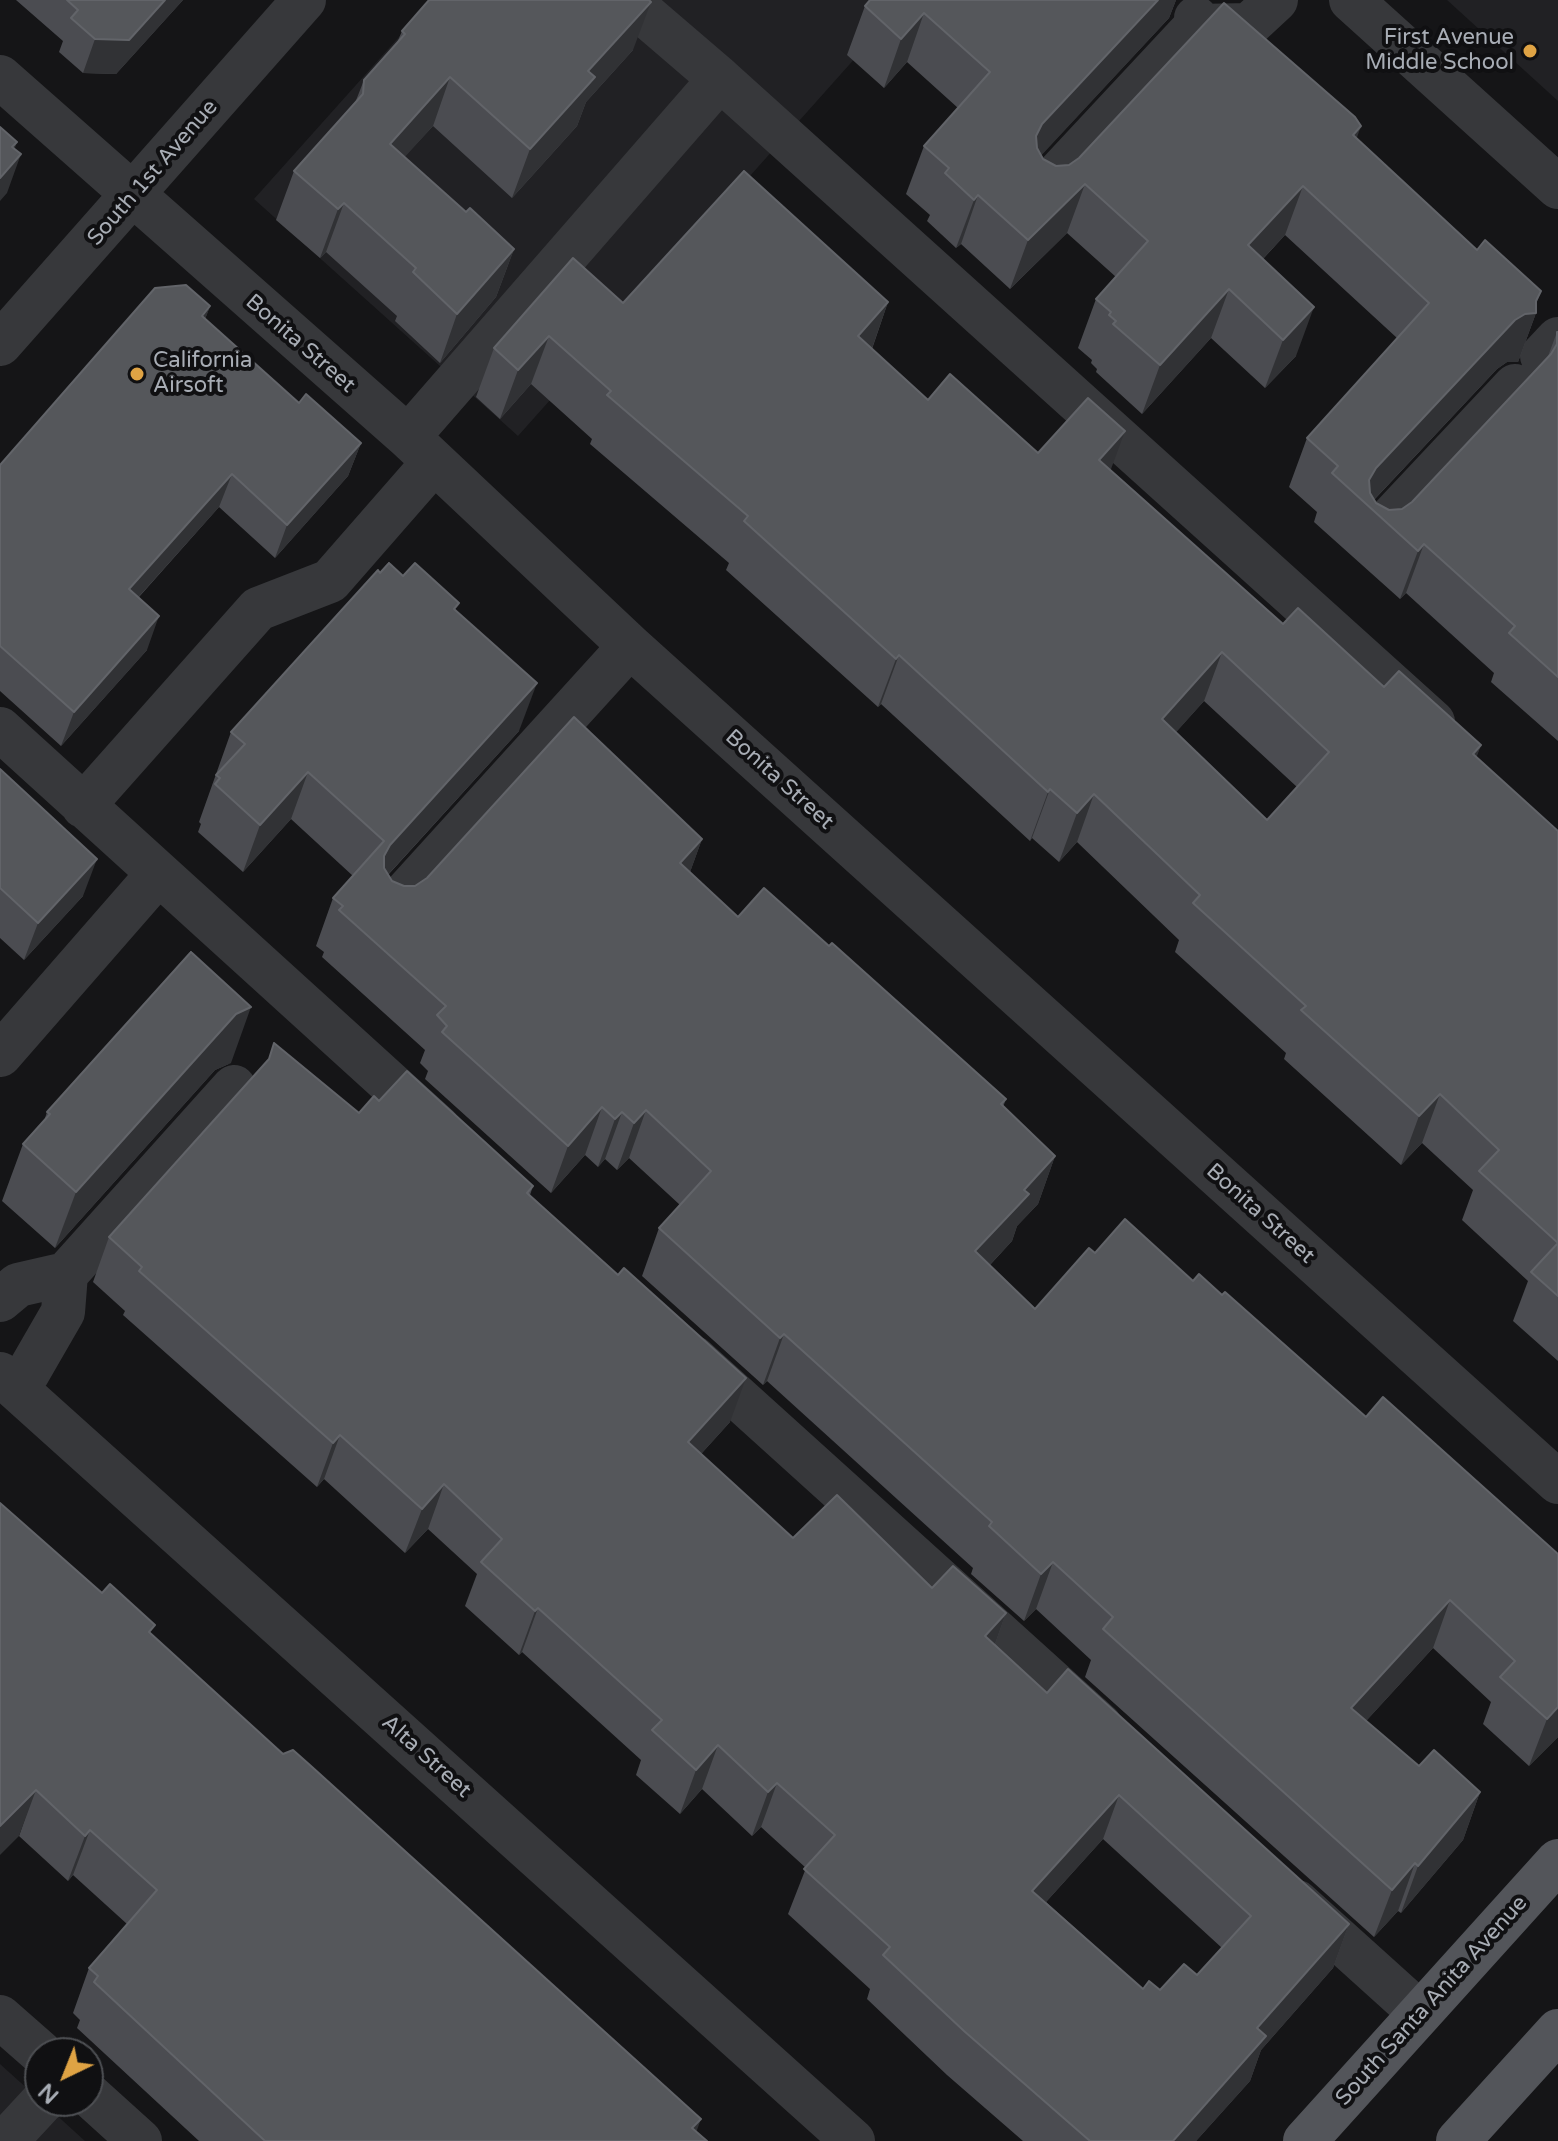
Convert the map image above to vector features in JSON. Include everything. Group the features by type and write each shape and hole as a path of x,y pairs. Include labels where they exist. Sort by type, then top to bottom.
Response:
{"main road":[{"name":"South Santa Anita Avenue","path":"1305,2141 1558,1861"},
{"path":"1458,2141 1558,2031"}],"street":[{"name":"South 1st Avenue","path":"0,344 133,198 304,0"},
{"path":"628,0 720,79 1464,750"},
{"path":"1043,190 1196,13 1249,25 1276,0"},
{"path":"1351,0 1558,187"},
{"name":"Bonita Street","path":"0,77 421,450 630,646 1558,1482"},
{"path":"83,806 258,609 330,581 421,450 720,79"},
{"path":"1376,534 1539,361"},
{"path":"391,909 630,646"},
{"path":"0,729 465,1151"},
{"path":"0,1055 158,874"},
{"path":"0,1300 18,1285 66,1274 234,1087"},
{"path":"9,1382 63,1312 66,1274"},
{"path":"665,1332 1126,1748"},
{"name":"Alta Street","path":"9,1382 853,2141"},
{"path":"1267,1875 1420,2013"},
{"path":"0,2017 24,2038"},
{"path":"104,2108 140,2141"},
{"path":"6,2141 28,2117"}],"shaded area":[{"path":"432,0 907,0 518,436 254,199"},
{"name":"First Avenue Middle School","path":"1447,0 1558,0 1558,101"},
{"path":"0,2064 24,2086 24,2117 59,2117 85,2141 0,2141"}],"building":[{"path":"67,0 165,0 129,40 95,39 71,18 78,10"},
{"path":"429,0 651,2 588,71 595,77 530,149 450,77 390,144 466,212 470,208 514,249 457,314 413,272 416,268 344,203 338,209 294,171 363,94 364,80 405,34 402,31"},
{"path":"870,0 1158,0 1042,124 1036,136 1037,148 1043,159 1056,166 1069,165 1079,158 1224,3 1355,117 1361,126 1353,135 1477,250 1485,240 1541,291 1536,301 1536,313 1525,314 1515,320 1376,468 1369,480 1370,493 1376,503 1389,510 1402,509 1412,502 1551,354 1557,344 1558,332 1558,677 1509,633 1515,626 1424,544 1418,551 1332,473 1338,466 1307,438 1429,303 1303,186 1248,245 1314,307 1283,340 1229,289 1160,365 1113,324 1116,321 1109,315 1111,312 1096,299 1148,241 1085,184 1028,240 978,195 974,200 945,173 949,168 924,146 990,72 924,13 901,39 865,6"},
{"path":"0,127 17,142 12,147 21,154 0,178"},
{"path":"744,171 888,302 858,336 928,400 950,374 1038,453 1088,398 1125,431 1099,460 1283,624 1298,608 1384,687 1399,671 1481,745 1473,754 1558,831 1558,1243 1479,1171 1499,1150 1440,1094 1419,1116 1301,1010 1306,1006 1193,903 1200,895 1094,794 1077,813 1050,789 1048,792 899,655 896,659 744,521 748,516 607,395 611,391 549,336 518,370 494,348 573,258 623,303","holes":["1222,652 1329,752 1267,820 1162,719"]},
{"path":"186,285 210,306 202,316 299,403 306,394 361,443 287,525 232,474 129,589 159,616 74,712 0,646 0,465 155,288"},
{"path":"389,563 403,576 415,563 459,603 454,609 537,683 390,845 384,856 384,868 392,881 415,886 427,878 574,717 702,839 680,863 738,917 764,888 829,946 832,943 1006,1099 1001,1104 1055,1156 1024,1190 1029,1194 975,1251 1035,1309 1089,1248 1095,1253 1125,1219 1193,1281 1199,1274 1222,1295 1225,1292 1366,1417 1383,1397 1558,1554 1558,1707 1547,1719 1500,1677 1515,1661 1450,1600 1351,1708 1419,1766 1434,1750 1480,1792 1418,1866 1415,1863 1392,1890 1103,1629 1113,1617 1053,1562 1041,1574 989,1526 992,1522 784,1334 780,1338 659,1228 711,1171 646,1110 634,1123 622,1112 615,1119 602,1107 568,1146 442,1032 447,1026 437,1015 446,1006 339,910 343,906 333,898 384,841 308,772 260,825 215,784 220,778 216,775 245,744 231,732 378,570 380,573"},
{"path":"0,769 97,859 38,923 0,888"},
{"path":"191,952 251,1007 236,1014 76,1192 23,1144 50,1114 47,1112"},
{"path":"274,1043 359,1113 374,1096 379,1101 407,1071 533,1186 527,1193 618,1275 624,1268 746,1378 688,1442 793,1538 837,1495 932,1588 953,1566 1006,1613 985,1636 1047,1693 1068,1669 1349,1924 1257,2028 1266,2036 1173,2141 1090,2141 883,1955 890,1947 804,1869 835,1835 777,1783 768,1792 718,1745 696,1770 652,1730 662,1720 538,1608 535,1611 481,1562 502,1539 444,1484 422,1509 340,1435 333,1443 139,1271 142,1267 109,1237 269,1059","holes":["1119,1795 1251,1916 1197,1975 1184,1964 1160,1990 1149,1981 1143,1989 1032,1891"]},
{"path":"1558,1243 1558,1296 1531,1272"},
{"path":"0,1503 102,1593 110,1584 155,1625 149,1632 283,1754 293,1750 701,2119 692,2128 707,2141 265,2141 94,1982 98,1976 89,1968 157,1890 90,1830 85,1836 36,1790 0,1826"}],"place":[{"name":"First Avenue Middle School","path":"1530,51"},
{"name":"California Airsoft","path":"137,374"}]}
